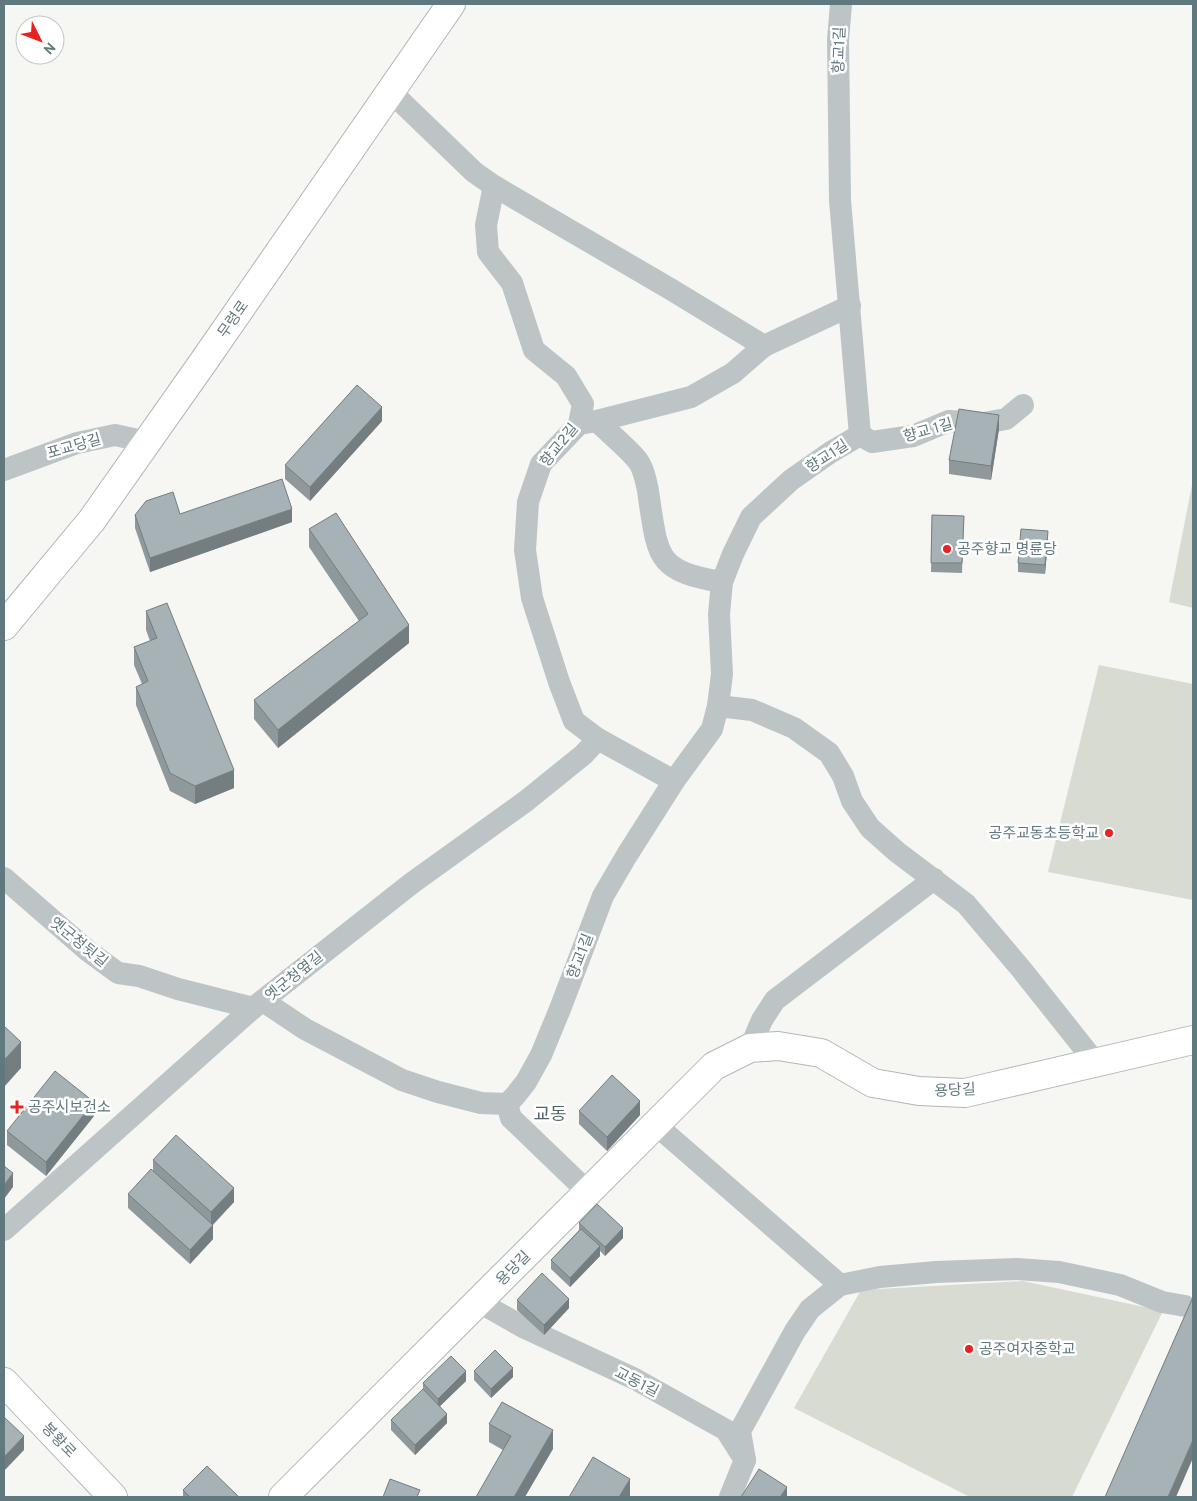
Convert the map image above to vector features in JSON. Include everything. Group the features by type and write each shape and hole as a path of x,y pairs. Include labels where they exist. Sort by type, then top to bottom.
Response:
{"street":[{"name":"무령로","path":"4,626 92,520 451,4"},
{"name":"향교1길","path":"507,1104 526,1082 541,1055 603,896 674,781 712,728 718,706 722,674 719,614 722,582 732,554 751,517 791,480 831,452 860,435 840,200 838,40 841,4"},
{"path":"390,91 474,172 494,186 764,346"},
{"name":"향교2길","path":"494,186 486,225 488,252 512,283 534,350 566,376 583,404 588,423 541,464 528,502 525,550 532,598 559,682 574,721 598,739 674,781"},
{"path":"588,423 691,397 733,373 764,346 850,306"},
{"name":"향교 1길","path":"860,435 872,442 913,436 949,421 984,423 1006,419 1023,404"},
{"path":"588,423 639,462 648,489 660,554 674,569 697,578 722,582"},
{"name":"포교당길","path":"4,470 86,441 115,436 147,442"},
{"path":"718,706 752,710 794,728 829,753 843,776 852,802 870,828 897,852 966,904 1022,970 1095,1062"},
{"name":"옛군청옆길","path":"4,1230 258,1005 412,883 526,800 583,755 598,739"},
{"name":"옛군청뒷길","path":"4,878 88,951 118,973 139,976 178,989 258,1005 402,1080 481,1103 507,1104"},
{"path":"750,1048 762,1020 775,1000 934,879"},
{"name":"용당길","path":"283,1497 714,1066 750,1048 778,1046 821,1054 873,1083 919,1092 965,1093 1193,1040"},
{"path":"507,1104 511,1118 588,1192"},
{"path":"656,1125 840,1285"},
{"path":"730,1497 746,1460 740,1431 794,1331 810,1309 840,1285 889,1276 1016,1269 1059,1272 1120,1285 1162,1302 1185,1306"},
{"name":"교동1길","path":"479,1302 523,1327 635,1379 726,1430 746,1460"},
{"name":"봉황로","path":"4,1382 113,1497"}],"shaded area":[{"path":"1193,480 1193,608 1169,602"},
{"path":"1099,665 1193,684 1193,900 1048,872"},
{"path":"1023,1281 1163,1311 1072,1497 970,1497 794,1408 861,1290"}],"building":[{"path":"357,385 382,407 310,487 285,465"},
{"path":"959,409 999,415 991,466 949,460"},
{"path":"282,479 292,509 150,558 135,515 146,501 173,492 180,514"},
{"path":"336,513 409,625 278,730 254,700 368,614 309,529"},
{"name":"공주향교 명륜당","path":"932,515 964,516 962,563 931,563"},
{"path":"1021,529 1048,531 1045,565 1018,563"},
{"path":"167,603 234,770 195,786 170,773 136,687 148,681 134,647 157,638 146,611"},
{"path":"4,1026 21,1042 4,1060"},
{"path":"55,1071 94,1102 46,1162 7,1131"},
{"path":"612,1075 640,1101 607,1137 579,1111"},
{"path":"176,1135 234,1188 211,1212 153,1160"},
{"path":"4,1166 13,1173 4,1185"},
{"path":"151,1169 213,1225 190,1250 128,1194"},
{"path":"597,1204 623,1228 605,1247 579,1223"},
{"path":"581,1229 600,1246 570,1278 551,1260"},
{"path":"542,1273 569,1299 544,1325 517,1300"},
{"path":"1193,1297 1193,1440 1168,1497 1105,1497"},
{"path":"495,1350 513,1368 491,1389 474,1371"},
{"path":"451,1356 466,1371 438,1399 423,1383"},
{"path":"423,1389 447,1414 415,1445 391,1420"},
{"path":"502,1402 553,1430 514,1497 476,1497 511,1436 489,1424"},
{"path":"4,1417 24,1436 4,1457"},
{"path":"593,1457 630,1479 619,1497 569,1497"},
{"path":"207,1466 239,1497 190,1497 183,1490"},
{"path":"759,1469 787,1487 780,1497 741,1497"},
{"path":"390,1479 420,1490 417,1497 383,1497"}],"place":[{"name":"공주향교 명륜당","path":"947,549"},
{"name":"공주교동초등학교","path":"1109,833"},
{"name":"공주시보건소","path":"17,1107"},
{"name":"공주여자중학교","path":"969,1349"}],"district":[{"name":"교동","path":"550,1114"}]}
